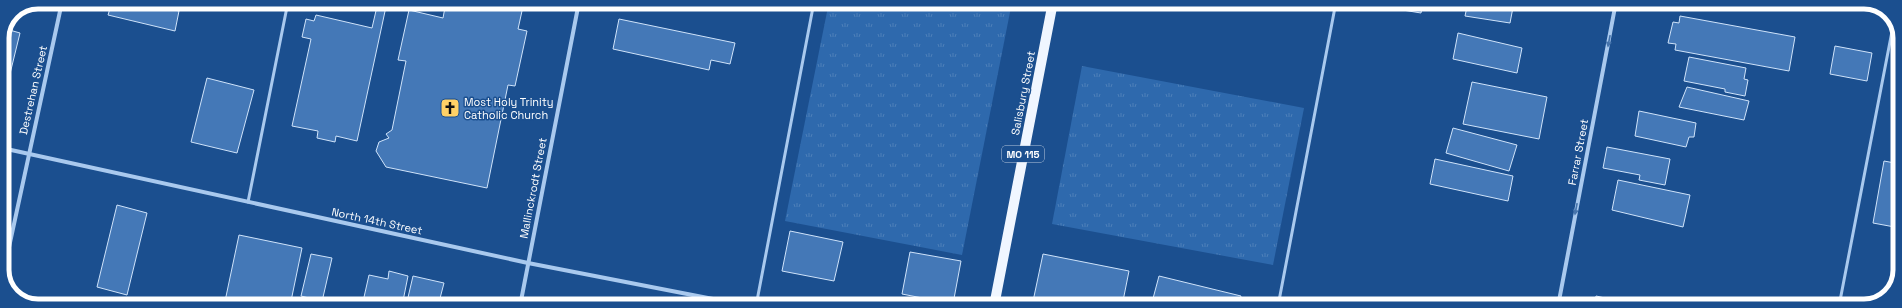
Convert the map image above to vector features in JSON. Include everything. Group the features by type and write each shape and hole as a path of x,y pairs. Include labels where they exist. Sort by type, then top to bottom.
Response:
{"main road":[{"name":"Salisbury Street","path":"995,299 1052,9"}],"street":[{"name":"Destrehan Street","path":"9,246 60,9"},
{"name":"Mallinckrodt Street","path":"521,299 577,9"},
{"name":"Farrar Street","path":"1559,299 1615,9"},
{"name":"North 14th Street","path":"9,150 528,263 713,299"}],"lane":[{"path":"248,202 287,9"},
{"path":"757,299 813,9"},
{"path":"1279,299 1335,9"},
{"path":"1840,299 1892,31"}],"green space":[{"path":"828,9 1011,9 962,255 785,221"},
{"path":"1082,66 1304,108 1273,265 1052,224"}],"building":[{"path":"110,9 170,9 179,11 175,31 108,15"},
{"path":"376,9 385,9 357,141 336,136 335,142 317,138 318,131 292,126 311,39 302,37 306,19 314,21 316,15 372,28"},
{"name":"Most Holy Trinity Catholic Church","path":"445,9 522,9 518,29 527,31 515,86 508,85 487,188 386,167 376,151 379,142 389,138 386,134 392,130 406,61 398,60 409,10 443,18"},
{"path":"1396,9 1422,9 1421,13"},
{"path":"1466,9 1513,9 1510,23 1465,16"},
{"path":"1680,16 1795,37 1789,71 1675,50 1676,44 1668,43 1673,22 1679,23"},
{"path":"619,19 735,43 730,64 711,60 709,70 613,49"},
{"path":"10,30 20,33 9,78"},
{"path":"1458,33 1522,48 1517,73 1453,59"},
{"path":"1835,46 1872,53 1867,81 1830,74"},
{"path":"1689,57 1746,68 1744,79 1748,80 1745,96 1725,92 1725,89 1684,81"},
{"path":"207,78 254,90 237,153 191,142"},
{"path":"1472,82 1547,97 1539,139 1463,124"},
{"path":"1687,87 1749,101 1744,120 1679,107"},
{"path":"1639,111 1696,123 1694,137 1689,137 1686,147 1635,136"},
{"path":"1453,128 1517,145 1509,171 1446,153"},
{"path":"1607,147 1670,159 1665,185 1639,180 1640,175 1603,168"},
{"path":"1435,159 1513,176 1508,201 1430,184"},
{"path":"1884,161 1893,163 1893,227 1873,223"},
{"path":"1618,180 1690,195 1683,227 1612,210"},
{"path":"117,205 147,213 127,295 97,287"},
{"path":"790,231 843,242 834,281 782,271"},
{"path":"239,235 302,248 291,299 225,299"},
{"path":"910,252 961,261 954,299 928,299 902,294"},
{"path":"311,254 332,258 323,299 309,299 301,296"},
{"path":"1043,254 1129,271 1123,299 1033,299"},
{"path":"389,271 408,276 403,299 364,299 369,275 388,279"},
{"path":"413,276 444,283 440,299 408,299"},
{"path":"1159,276 1241,296 1240,299 1153,299"},
{"path":"1596,296 1610,299 1595,299"}],"place":[{"name":"Most Holy Trinity Catholic Church","path":"450,108"}]}
